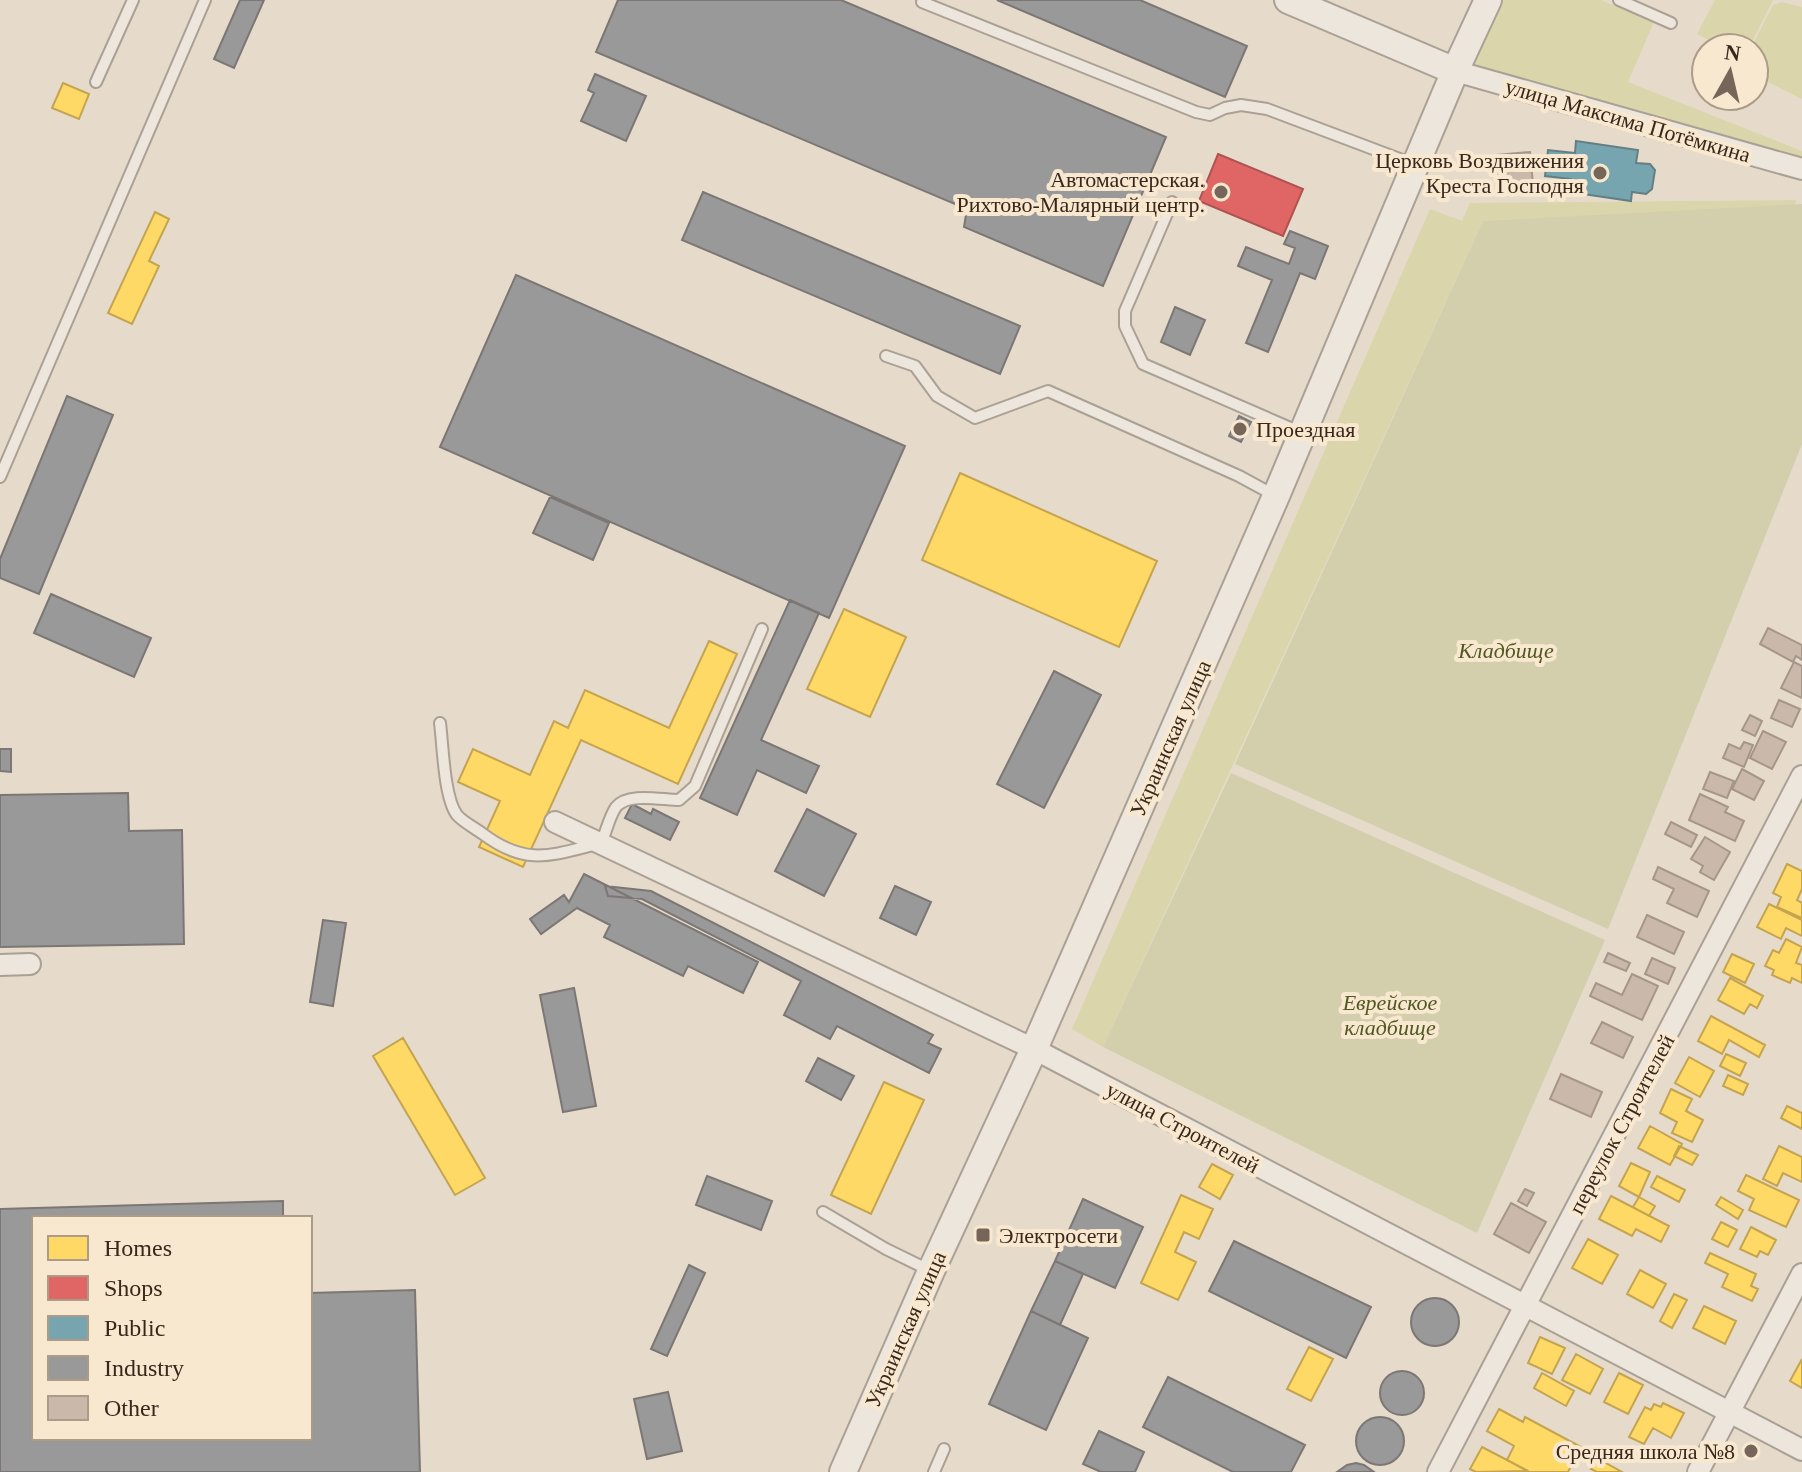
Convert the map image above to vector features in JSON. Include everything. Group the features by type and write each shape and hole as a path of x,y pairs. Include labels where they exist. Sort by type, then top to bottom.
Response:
{"street":[{"path":"1288,0 1455,71"},
{"name":"Украинская улица","path":"843,1472 931,1271 1034,1049 1276,496 1415,164 1488,0"},
{"name":"улица Максима Потёмкина","path":"1455,71 1802,169"},
{"name":"переулок Строителей","path":"1438,1472 1802,776"},
{"name":"улица Строителей","path":"555,822 1034,1049 1802,1450"},
{"path":"0,965 30,964"},
{"path":"1698,1472 1802,1274"}],"lane":[{"path":"96,82 133,0"},
{"path":"0,477 205,0"},
{"path":"1619,0 1671,23"},
{"path":"922,2 1196,112 1210,115 1241,105 1267,109 1415,164"},
{"path":"1172,202 1125,311 1125,326 1143,364 1302,433"},
{"path":"886,356 915,366 937,396 975,418 1048,391 1239,476 1276,496"},
{"path":"440,723 449,791 457,815 469,824 492,841 525,856 543,858 601,843 617,806 627,800 679,800 695,786 762,629"},
{"path":"823,1212 931,1271"},
{"path":"934,1472 944,1449"}],"shaded area":[{"path":"1501,0 1601,0 1654,22 1628,82 1690,107 1690,112 1704,112 1802,151 1802,160 1472,69"},
{"path":"1715,0 1773,0 1757,32 1698,32"},
{"path":"1781,2 1802,7 1802,99 1770,83 1770,32 1759,32 1773,5"},
{"path":"1796,200 1795,205 1483,221 1103,1047 1072,1029 1430,209 1462,221 1470,203"}],"green space":[{"name":"Кладбище","path":"1802,204 1802,444 1608,929 1235,764 1483,221"},
{"name":"Еврейское кладбище","path":"1231,773 1605,940 1477,1233 1103,1047"}],"building: Homes":[{"path":"63,83 89,94 79,119 52,108"},
{"path":"155,212 169,219 149,261 159,266 132,324 108,313"},
{"path":"960,473 1157,561 1119,647 922,560"},
{"path":"844,609 906,637 870,717 807,689"},
{"path":"709,641 737,654 678,784 581,740 523,867 479,847 500,801 458,782 473,749 530,775 554,721 568,728 585,690 669,728"},
{"path":"1787,864 1802,871 1802,889 1797,900 1802,903 1802,918 1777,907 1781,897 1773,893"},
{"path":"1769,904 1802,920 1802,936 1786,928 1781,939 1757,927"},
{"path":"1786,939 1802,947 1796,963 1802,965 1802,983 1792,978 1790,983 1772,975 1774,970 1765,966 1773,950 1779,953"},
{"path":"1732,954 1754,964 1745,983 1723,972"},
{"path":"1730,978 1763,996 1757,1008 1750,1004 1744,1014 1718,1000"},
{"path":"1711,1016 1765,1045 1759,1057 1729,1040 1722,1054 1698,1041"},
{"path":"403,1038 485,1178 455,1195 373,1056"},
{"path":"1726,1054 1746,1063 1740,1076 1720,1066"},
{"path":"1689,1057 1714,1071 1700,1097 1675,1083"},
{"path":"1728,1075 1748,1084 1743,1095 1723,1086"},
{"path":"884,1082 924,1100 871,1214 831,1195"},
{"path":"1671,1089 1692,1099 1686,1111 1703,1120 1692,1142 1672,1133 1677,1122 1660,1113"},
{"path":"1787,1106 1802,1113 1802,1129 1781,1118"},
{"path":"1650,1126 1682,1144 1670,1165 1638,1148"},
{"path":"1679,1146 1698,1155 1692,1165 1674,1156"},
{"path":"1779,1146 1802,1157 1802,1182 1783,1173 1777,1186 1763,1179"},
{"path":"1631,1163 1650,1172 1639,1197 1619,1186"},
{"path":"1212,1164 1233,1175 1220,1199 1199,1187"},
{"path":"1746,1175 1799,1200 1786,1227 1749,1210 1754,1199 1738,1191"},
{"path":"1657,1176 1685,1190 1679,1202 1651,1187"},
{"path":"1181,1195 1213,1209 1199,1239 1184,1232 1175,1252 1196,1262 1178,1300 1141,1283"},
{"path":"1611,1196 1669,1226 1661,1242 1636,1229 1632,1236 1599,1219"},
{"path":"1639,1197 1655,1206 1649,1216 1633,1207"},
{"path":"1721,1197 1743,1210 1738,1219 1716,1205"},
{"path":"1721,1222 1737,1230 1728,1247 1712,1239"},
{"path":"1751,1227 1776,1240 1768,1255 1760,1251 1757,1257 1740,1249"},
{"path":"1588,1239 1618,1255 1602,1284 1572,1268"},
{"path":"1710,1253 1756,1274 1751,1286 1758,1289 1752,1301 1722,1287 1728,1274 1705,1263"},
{"path":"1640,1270 1666,1284 1653,1308 1627,1294"},
{"path":"1674,1294 1687,1300 1672,1328 1660,1321"},
{"path":"1704,1306 1736,1321 1725,1344 1693,1328"},
{"path":"1540,1337 1565,1348 1552,1374 1528,1363"},
{"path":"1309,1347 1333,1359 1311,1401 1287,1389"},
{"path":"1576,1354 1603,1369 1590,1394 1562,1380"},
{"path":"1802,1359 1802,1388 1790,1381"},
{"path":"1542,1373 1574,1391 1566,1406 1534,1388"},
{"path":"1619,1373 1643,1385 1628,1414 1604,1402"},
{"path":"1663,1403 1684,1413 1671,1438 1653,1428 1644,1444 1629,1437 1645,1407 1651,1410 1654,1404 1661,1407"},
{"path":"1499,1409 1523,1422 1525,1417 1581,1447 1568,1472 1529,1472 1507,1460 1514,1446 1487,1431"},
{"path":"1482,1447 1528,1471 1476,1472 1470,1469"},
{"path":"1597,1458 1622,1472 1597,1472 1591,1469"}],"building: Shops":[{"path":"1218,154 1303,189 1283,236 1199,201"}],"building: Public":[{"name":"Церковь Воздвижения Креста Господня","path":"1576,141 1638,150 1636,163 1650,164 1655,170 1652,189 1646,194 1632,192 1631,201 1569,192 1571,179 1545,176 1548,150 1575,153"}],"building: Industry":[{"path":"240,0 264,0 234,68 214,59"},
{"path":"618,0 841,0 1166,137 1103,286 964,227 967,209 596,52"},
{"path":"997,0 1140,0 1247,46 1225,97"},
{"path":"595,74 646,96 626,141 581,121 594,93 588,90"},
{"path":"703,192 1020,326 1000,374 682,240"},
{"path":"1290,231 1328,246 1315,279 1300,273 1268,352 1246,343 1272,280 1238,266 1246,247 1289,264 1295,248 1284,244"},
{"path":"516,275 905,446 829,618 440,447"},
{"path":"1175,307 1205,320 1190,355 1161,342"},
{"path":"67,396 113,415 39,594 0,578 0,559"},
{"name":"Проездная","path":"1239,416 1251,422 1241,442 1229,436"},
{"path":"550,497 609,523 593,560 533,533"},
{"path":"51,594 151,638 134,677 34,633"},
{"path":"790,600 819,613 761,740 819,766 806,793 757,770 737,815 700,798"},
{"path":"1054,671 1101,695 1044,808 997,784"},
{"path":"0,749 11,749 11,772 0,771"},
{"path":"128,793 129,831 182,830 184,944 0,947 0,795"},
{"path":"632,804 651,814 653,809 679,822 670,840 625,818"},
{"path":"807,809 856,834 824,896 775,871"},
{"path":"584,874 758,962 743,993 688,966 683,976 604,937 610,925 577,908 541,934 530,919 564,895 569,902"},
{"path":"605,886 651,891 933,1035 928,1043 941,1049 929,1073 837,1026 830,1039 784,1015 801,981 642,899 608,896"},
{"path":"895,886 931,902 916,935 880,918"},
{"path":"323,920 346,923 333,1006 310,1002"},
{"path":"574,988 596,1106 563,1112 540,995"},
{"path":"818,1058 854,1076 841,1100 806,1081"},
{"path":"707,1176 772,1201 761,1230 696,1205"},
{"path":"1083,1199 1143,1227 1115,1288 1055,1261"},
{"path":"283,1201 283,1216 32,1216 32,1440 312,1440 312,1293 415,1290 420,1472 0,1472 0,1209"},
{"path":"1234,1241 1371,1307 1346,1358 1209,1291"},
{"path":"1055,1261 1083,1274 1060,1325 1031,1311"},
{"path":"689,1265 705,1273 667,1356 651,1349"},
{"path":"1435,1298 1452,1305 1459,1322 1452,1339 1435,1346 1418,1339 1411,1322 1418,1305"},
{"path":"1031,1311 1088,1338 1046,1430 989,1404"},
{"path":"1402,1371 1417,1378 1424,1393 1417,1408 1402,1415 1387,1408 1380,1393 1387,1378"},
{"path":"1168,1377 1305,1445 1291,1472 1233,1472 1143,1427"},
{"path":"668,1392 682,1451 647,1459 634,1399"},
{"path":"1380,1417 1397,1424 1404,1441 1397,1458 1380,1465 1363,1458 1356,1441 1363,1424"},
{"path":"1099,1431 1144,1452 1135,1472 1101,1472 1083,1464"},
{"path":"1356,1463 1374,1472 1337,1472 1347,1465"}],"building: Other":[{"path":"1530,152 1533,184 1500,187 1497,155"},
{"path":"1768,628 1802,645 1802,660 1796,656 1793,662 1760,644"},
{"path":"1794,662 1802,666 1802,698 1781,688"},
{"path":"1779,700 1800,709 1792,727 1771,718"},
{"path":"1750,715 1762,721 1755,736 1742,730"},
{"path":"1763,731 1786,742 1772,769 1750,758"},
{"path":"1744,742 1753,745 1744,767 1723,758 1729,744 1740,749"},
{"path":"1742,769 1764,781 1754,800 1732,789"},
{"path":"1710,772 1734,781 1727,798 1703,789"},
{"path":"1700,794 1728,807 1725,812 1744,821 1735,841 1689,820"},
{"path":"1671,822 1697,835 1691,847 1665,834"},
{"path":"1705,837 1730,852 1714,880 1700,872 1703,866 1691,859"},
{"path":"1658,867 1709,891 1697,917 1667,903 1674,889 1653,879"},
{"path":"1647,915 1684,932 1674,954 1637,937"},
{"path":"1608,953 1630,963 1626,971 1604,962"},
{"path":"1652,958 1675,968 1668,984 1645,974"},
{"path":"1632,974 1658,986 1642,1020 1590,996 1596,983 1622,995"},
{"path":"1602,1022 1633,1037 1623,1058 1591,1043"},
{"path":"1561,1074 1602,1092 1591,1117 1550,1099"},
{"path":"1525,1189 1534,1193 1527,1206 1518,1201"},
{"path":"1511,1203 1546,1222 1529,1253 1494,1234"}],"place":[{"name":"Церковь Воздвижения Креста Господня","path":"1600,173"},
{"name":"Автомастерская. Рихтово-Малярный центр.","path":"1221,192"},
{"name":"Проездная","path":"1240,429"},
{"name":"Электросети","path":"983,1235"},
{"name":"Средняя школа №8","path":"1751,1451"}]}
